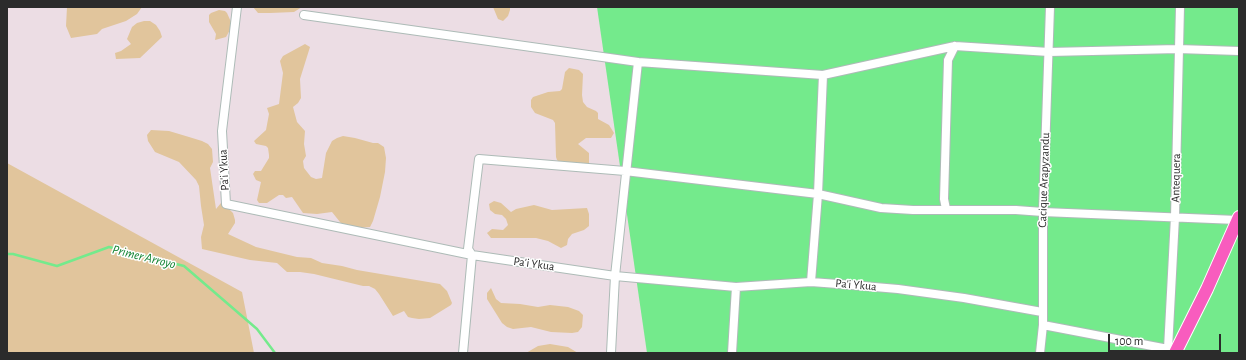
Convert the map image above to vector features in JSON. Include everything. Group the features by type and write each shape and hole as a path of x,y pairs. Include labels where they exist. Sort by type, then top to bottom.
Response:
{"highway":[{"path":"1173,352 1207,289 1238,222"}],"street":[{"name":"Pa'i Ykua","path":"237,7 222,130 226,204 472,255 615,276 736,287 811,282 898,289 957,297 1042,312"},
{"name":"Cacique Arapyzandu","path":"1040,353 1043,325 1043,212 1050,7"},
{"name":"Antequera","path":"1173,352 1180,7"},
{"path":"304,15 638,62 823,75 955,46 1049,52 1178,49 1239,51"},
{"path":"946,210 944,199 948,60 955,46"},
{"path":"611,353 615,276 638,62"},
{"path":"811,282 818,194 823,75"},
{"path":"463,353 472,255 468,249 479,159 625,172 818,194 880,208 913,210 1016,210 1175,217 1238,222"},
{"path":"732,353 736,287"},
{"path":"1043,325 1173,352"}],"shaded area":[{"path":"67,7 142,7 137,14 126,21 102,29 97,34 71,38 66,26"},
{"path":"253,7 302,7 294,12 258,13"},
{"path":"493,7 510,7 508,16 503,21 498,19"},
{"path":"597,7 1239,7 1239,353 647,353"},
{"path":"219,10 227,13 231,22 231,28 226,37 215,40 216,34 209,22 209,15"},
{"path":"150,21 156,25 162,37 140,58 116,59 115,53 131,44 127,39 132,27 137,23"},
{"path":"305,44 310,47 300,79 301,98 293,107 297,122 305,131 304,144 306,156 303,161 304,168 311,177 316,179 322,178 326,153 332,141 343,136 378,143 384,147 386,158 385,172 380,197 370,227 344,227 332,212 317,214 303,213 292,197 286,198 283,195 279,195 267,203 259,203 257,200 261,182 256,180 253,174 255,171 261,171 269,158 269,155 268,148 266,146 256,144 254,141 266,130 269,114 267,108 279,104 283,73 280,61 283,56"},
{"path":"569,68 579,70 583,74 583,102 587,107 598,113 598,119 609,125 614,133 611,138 586,138 578,144 589,153 589,165 563,165 557,160 555,123 553,120 535,113 531,107 531,100 533,97 548,92 560,91 562,89 565,72"},
{"path":"151,130 169,131 202,141 208,144 212,149 213,162 210,168 216,209 221,203 224,204 233,213 235,220 235,223 228,234 256,247 297,257 311,258 322,263 440,284 447,291 452,303 451,305 430,318 419,319 408,317 404,311 393,316 375,289 369,286 363,286 314,274 287,272 277,263 250,260 202,249 201,237 204,225 199,186 196,180 179,162 155,152 148,141 147,135"},
{"path":"7,163 242,292 254,353 7,353"},
{"path":"494,201 501,203 511,212 516,209 534,205 552,210 587,208 589,214 589,226 584,230 572,234 568,239 567,245 561,248 548,241 536,238 491,238 487,233 492,229 503,230 508,225 506,219 502,215 495,214 490,210 489,204"},
{"path":"491,288 496,299 501,303 538,307 550,305 568,307 579,311 583,315 582,327 578,332 572,333 551,332 531,327 513,329 507,327 502,323 487,299 487,293"},
{"path":"550,344 568,347 578,353 526,353 538,346"}],"waterway":[{"name":"Primer Arroyo","path":"7,254 13,254 57,266 109,247 184,266 257,329 275,353"}]}
